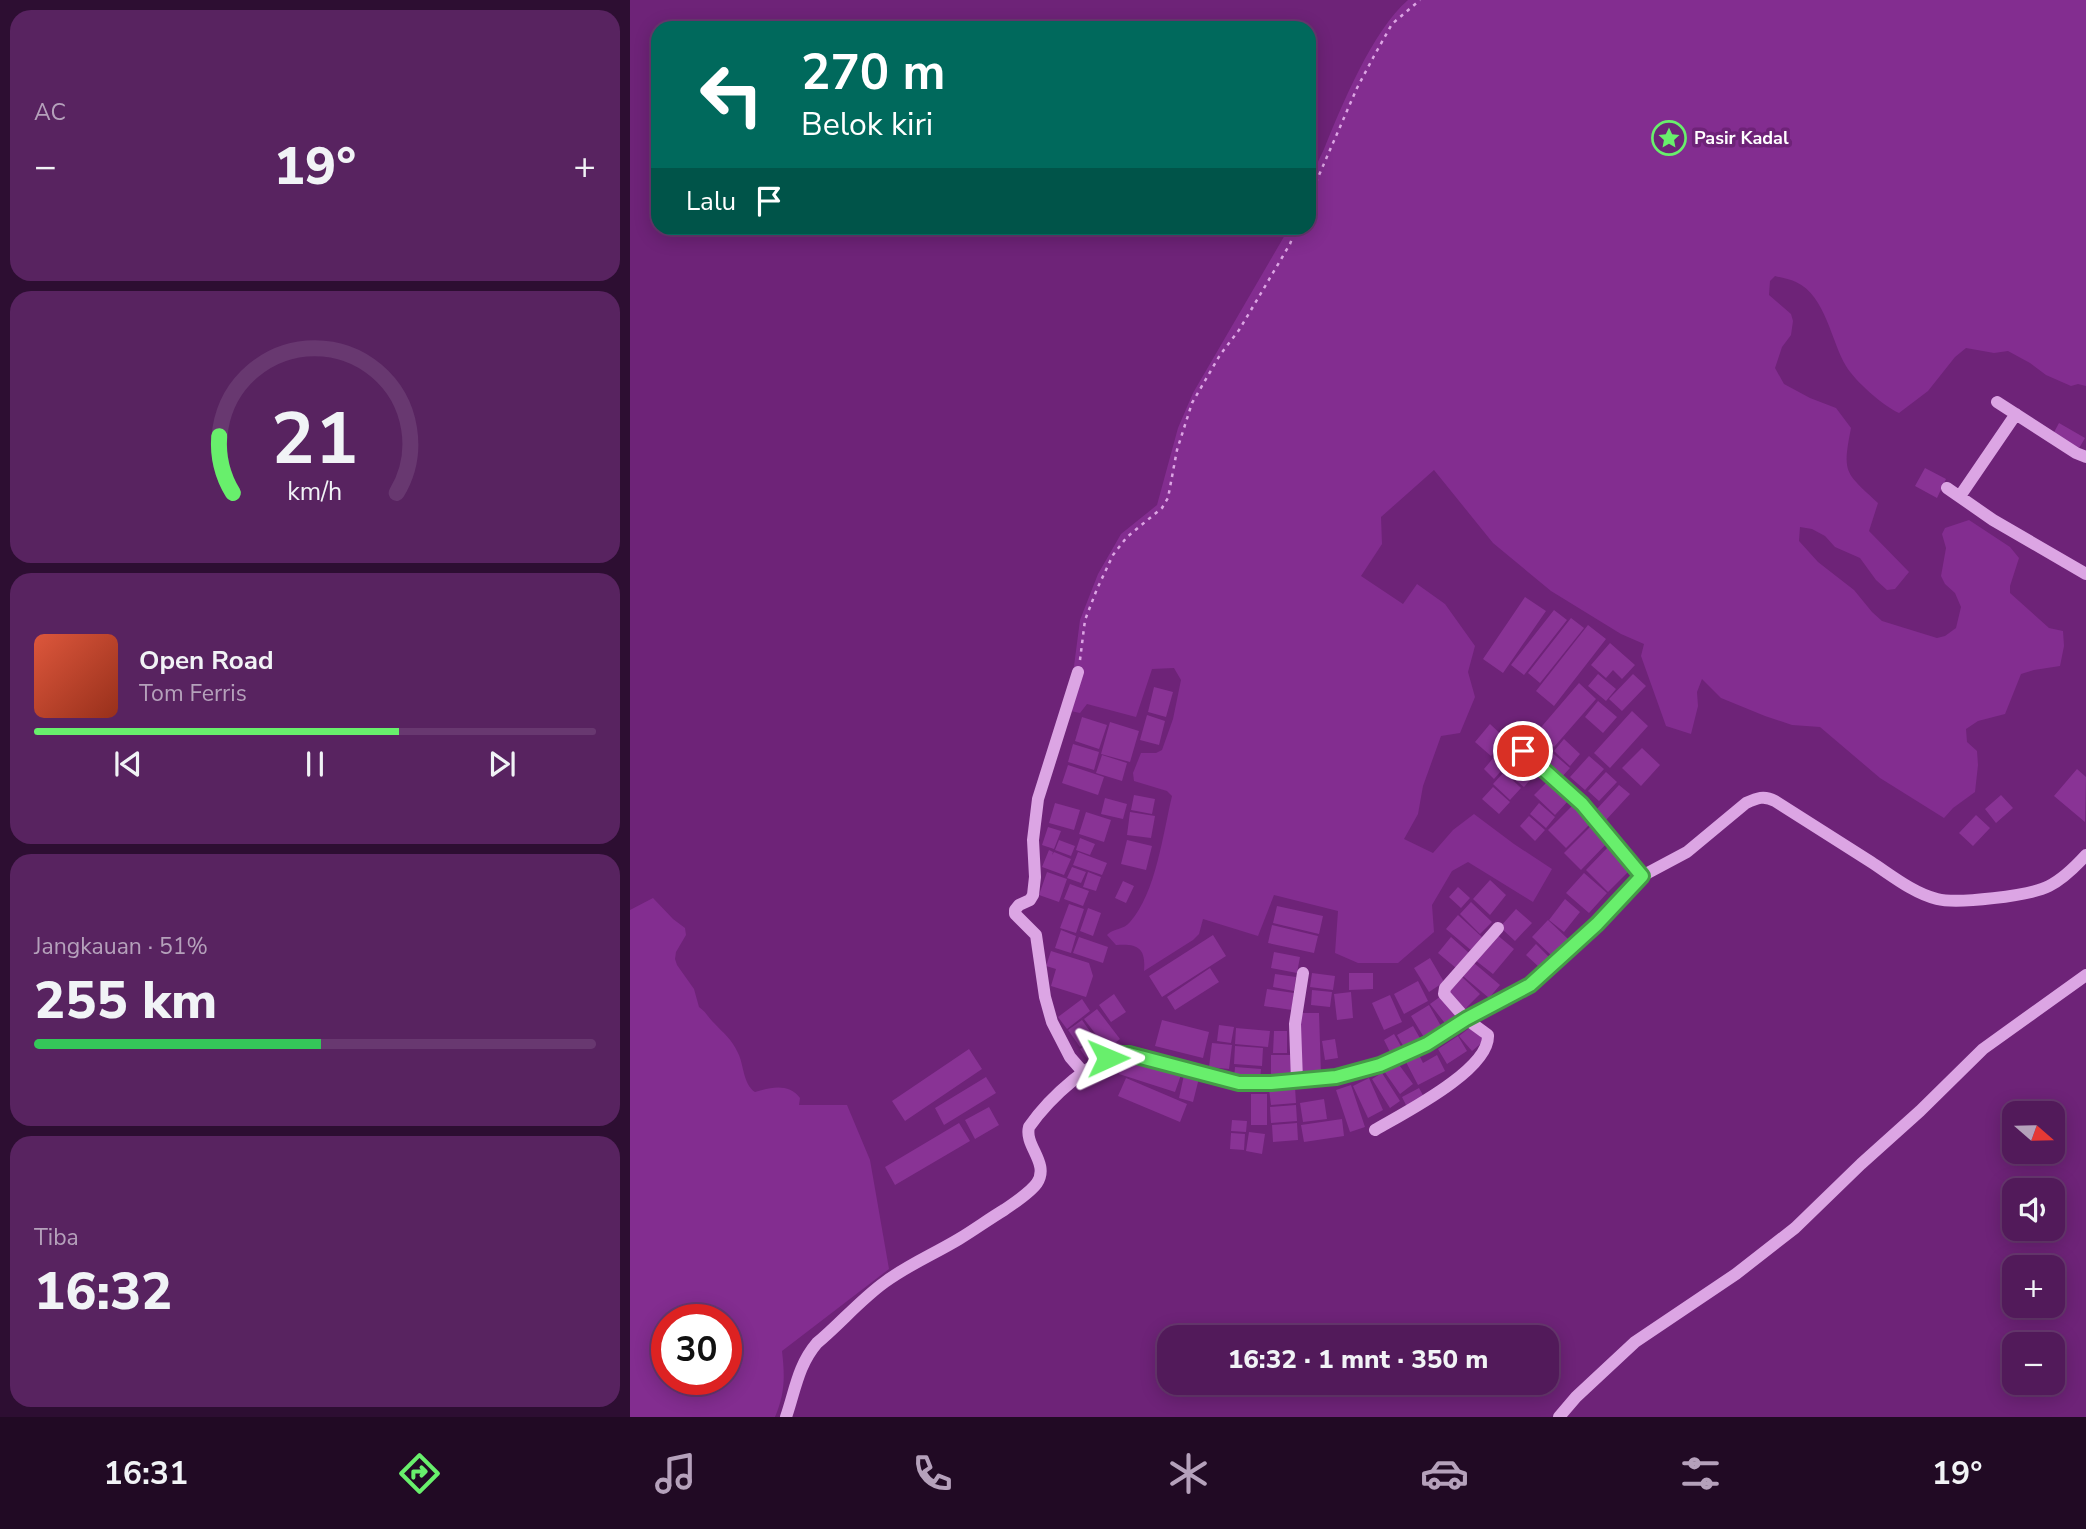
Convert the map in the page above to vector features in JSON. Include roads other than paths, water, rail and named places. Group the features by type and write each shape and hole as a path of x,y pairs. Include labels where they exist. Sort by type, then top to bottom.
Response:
{"street":[{"path":"1997,402 2086,457"},
{"path":"1960,496 2016,414"},
{"path":"1947,488 1993,520 2086,574"},
{"path":"1077,672 1038,799 1033,840 1033,895 1030,900 1019,905 1015,914 1036,936 1045,997 1052,1022 1070,1057 1083,1072"},
{"path":"1506,735 1582,804 1642,876"},
{"path":"786,1417 801,1366 817,1343 882,1284 960,1238 1012,1204 1037,1183 1040,1163 1027,1134 1029,1127 1069,1084 1083,1072 1108,1058 1129,1054 1239,1083 1336,1077 1380,1065 1427,1044 1466,1019 1530,985 1597,924 1642,876 1687,852 1746,803 1763,797 1775,801 1898,880 1937,899 1992,898 2039,890 2064,876 2086,855"},
{"path":"1375,1130 1456,1082 1487,1045 1488,1035 1466,1019 1444,994 1445,988 1498,928"},
{"path":"1297,1081 1295,1024 1303,973"},
{"path":"1559,1417 1576,1397 1635,1342 1736,1274 1795,1228 1983,1049 2086,975"}],"place":[{"name":"Pasir Kadal","path":"1669,138"}]}
